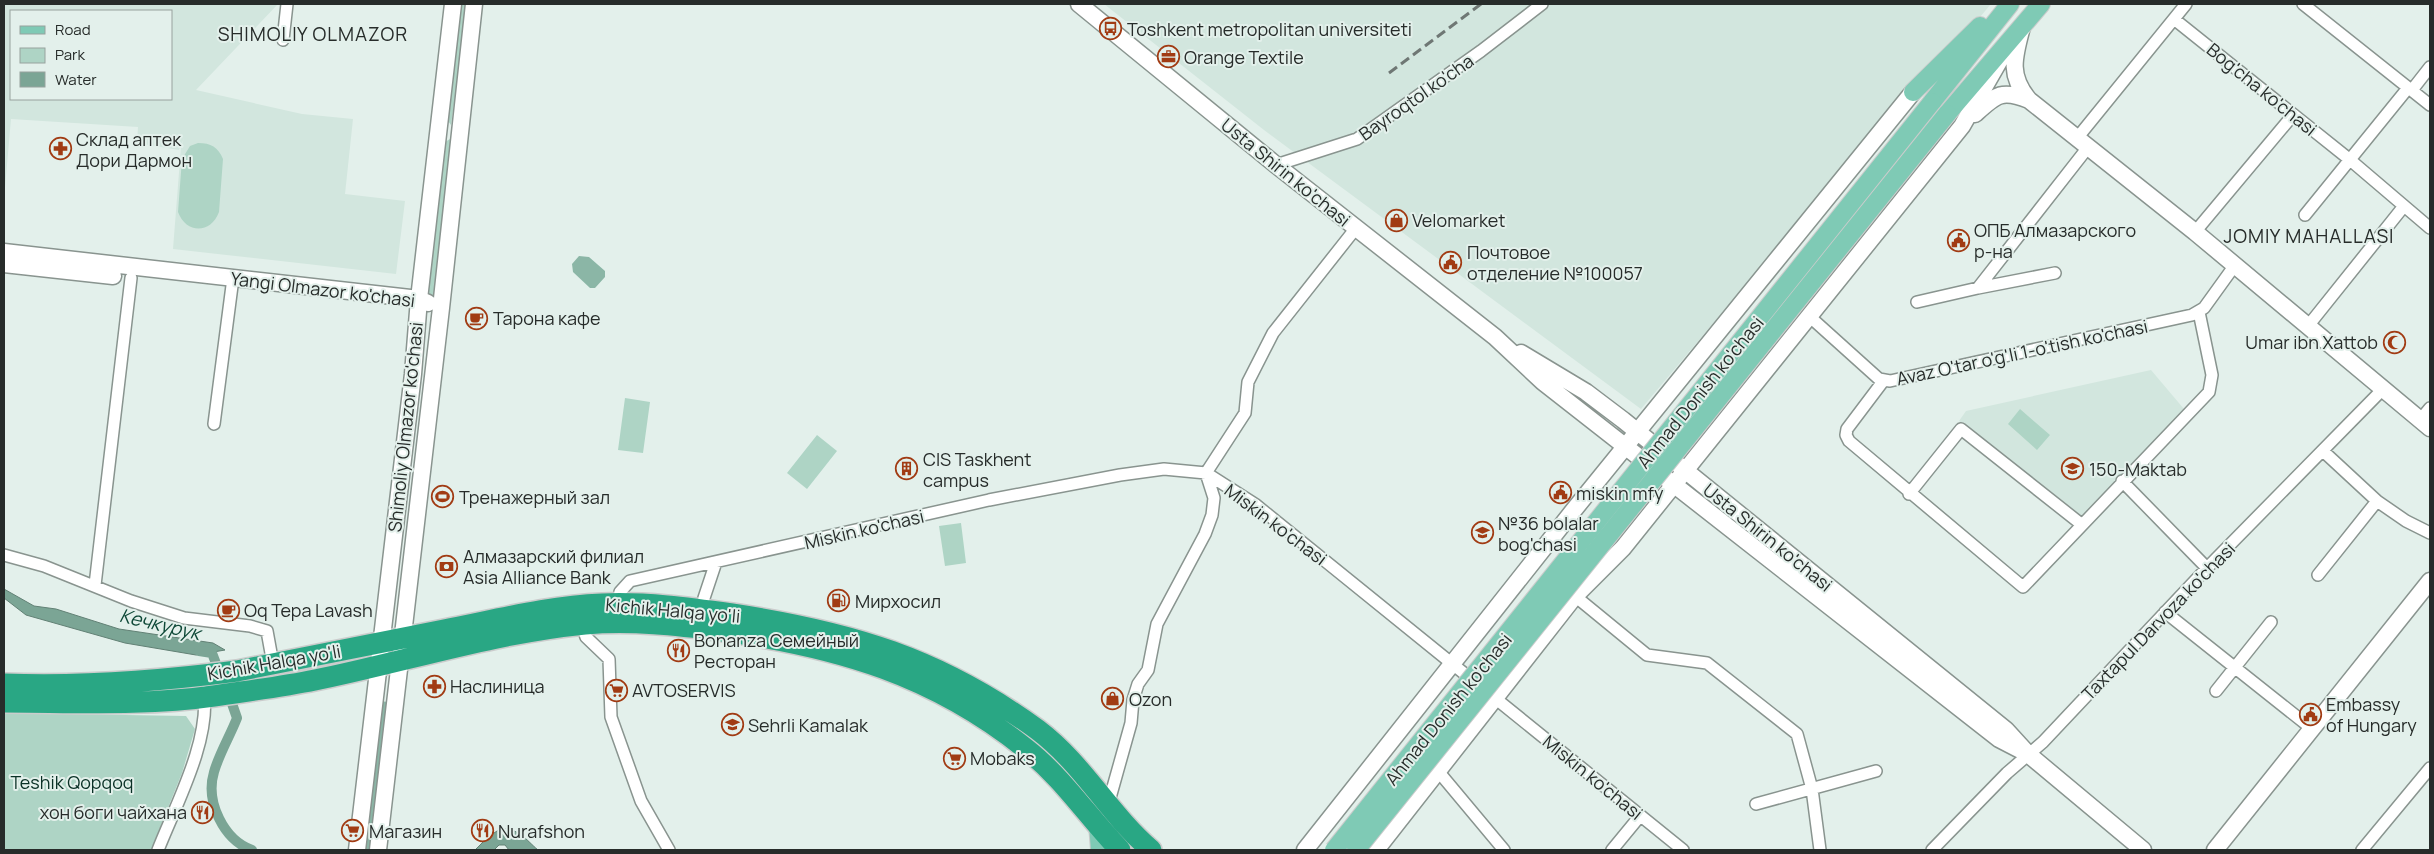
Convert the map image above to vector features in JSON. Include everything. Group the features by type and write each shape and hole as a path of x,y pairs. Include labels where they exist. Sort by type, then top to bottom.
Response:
{"highway":[{"name":"Kichik Halqa yo'li","path":"4,684 75,684 237,671 552,609 618,604 702,610 835,632 889,649 937,670 990,699 1051,741 1079,768 1106,814 1120,850"},
{"name":"Kichik Halqa yo'li","path":"4,702 133,702 207,697 314,680 517,635 582,625 632,622 740,634 811,645 877,665 926,686 991,722 1151,850"}],"main road":[{"name":"Shimoliy Olmazor ko'chasi","path":"357,850 377,665 413,374 418,305 453,4"},
{"name":"Shimoliy Olmazor ko'chasi","path":"378,850 442,308 474,4"},
{"name":"Usta Shirin ko'chasi","path":"1079,4 1276,166 1495,337 1543,382 1999,739 2028,754"},
{"path":"1913,92 2001,4"},
{"name":"Ahmad Donish ko'chasi","path":"1334,850 2010,4"},
{"name":"Ahmad Donish ko'chasi","path":"1356,850 1947,114 2040,4"},
{"path":"2017,33 2015,77 2018,86 2029,100 2195,232 2383,389 2427,418"},
{"name":"Ahmad Donish ko'chasi","path":"1376,850 1575,596 1623,548 1962,126 2017,33"},
{"name":"Ahmad Donish ko'chasi","path":"1305,850 1573,511 1913,92"},
{"path":"1962,126 1998,96 2014,94 2029,100"},
{"path":"438,132 460,134"},
{"name":"Yangi Olmazor ko'chasi","path":"4,252 232,284 442,308"},
{"name":"Yangi Olmazor ko'chasi","path":"4,264 131,278 232,284"},
{"name":"Usta Shirin ko'chasi","path":"1495,337 1586,392 1639,432 2006,730 2028,754 2143,850"},
{"path":"1667,396 1674,411 1684,423 1698,431 1715,434"},
{"path":"1573,511 1578,524 1591,536 1606,544 1623,548"},
{"path":"2215,850 2430,581"},
{"path":"1100,850 1106,814"}],"street":[{"path":"283,40 287,4"},
{"name":"Bayroqtol ko'cha","path":"1276,166 1357,139 1481,51 1542,4"},
{"path":"1978,288 2083,142 2186,4"},
{"path":"2303,4 2430,105"},
{"name":"Bog'cha ko'chasi","path":"2174,18 2349,159 2430,228"},
{"path":"2305,215 2349,159 2430,66"},
{"path":"2195,232 2293,114"},
{"path":"2308,326 2404,206"},
{"path":"1106,814 1129,731 1133,700 1138,684 1148,670 1157,624 1205,534 1212,515 1214,498 1206,473 1245,413 1248,382 1273,333 1356,228"},
{"path":"1884,380 1848,427 1846,435 1849,441 1909,494 2023,587 2122,481 2209,392 2212,375 2199,312 2235,265"},
{"path":"1917,302 2055,273"},
{"path":"94,585 131,278"},
{"path":"214,424 232,284"},
{"name":"Avaz O'tar o'g'li 1-o'tish ko'chasi","path":"1809,316 1884,380 1890,381 2199,312"},
{"name":"Taxtapul Darvoza ko'chasi","path":"1932,850 2007,773 2043,742 2207,568 2383,389"},
{"path":"1909,494 1961,429 2081,524"},
{"path":"2323,451 2377,501 2406,521 2430,533"},
{"name":"Miskin ko'chasi","path":"618,604 620,592 630,581 989,500 1120,475 1164,469 1206,473 1256,505 1684,850"},
{"path":"2122,481 2207,568"},
{"path":"2318,575 2377,501"},
{"path":"4,555 44,566 131,601 184,618 250,626 267,631 273,664"},
{"path":"702,610 716,562"},
{"path":"1575,596 1647,655 1707,663 1793,730 1798,737 1812,789 1820,850"},
{"path":"2165,612 2311,728"},
{"path":"2216,691 2271,622"},
{"path":"582,625 586,638 609,659 611,716 641,801 669,850"},
{"path":"158,850 188,775 202,731 207,697 203,675"},
{"path":"1438,771 1504,850"},
{"path":"1756,804 1876,771"},
{"path":"2362,850 2428,775"},
{"path":"1612,850 1640,816"}],"shaded area":[{"path":"4,4 278,4 196,90 302,114 353,119 345,194 405,201 396,274 173,249 181,147 184,138 179,150 137,143 138,127 11,119 4,199"},
{"path":"1104,4 1991,4 1969,30 1934,61 1641,409 1264,130"},
{"path":"579,256 589,257 605,271 605,277 595,288 590,288 573,272 572,264"},
{"name":"150-Maktab","path":"2151,370 2184,409 2081,517 1959,421 1966,411"},
{"path":"380,701 388,702 371,850 363,850"}],"green space":[{"path":"461,4 468,4 451,125 448,121"},
{"path":"450,139 452,141 435,294 431,296 428,292 445,142"},
{"path":"198,143 214,146 223,159 219,212 210,224 198,228 187,224 178,212 182,159 190,146"},
{"path":"625,398 650,402 643,453 618,450"},
{"path":"2020,409 2050,435 2037,450 2008,424"},
{"path":"817,435 837,451 807,489 787,473"},
{"path":"961,523 966,563 945,566 939,526"},
{"path":"371,655 372,657 293,675 294,669"},
{"name":"Teshik Qopqoq","path":"4,713 186,716 195,729 182,773 151,850 4,850"}],"water":[{"path":"4,589 34,606 56,609 119,629 213,643 225,650 196,655 125,643 26,615 4,598"},
{"path":"500,829 517,832 538,850 509,850 505,845 499,845 494,850 475,850 488,837"}],"waterway":[{"name":"Кечкурук","path":"199,651 212,653 220,674"},
{"name":"Кечкурук","path":"228,692 237,718 216,765 212,795 219,818 225,829 233,838 252,850"}],"railway":[{"path":"1389,73 1481,4"}],"place":[{"name":"Toshkent metropolitan universiteti","path":"1111,29"},
{"name":"Orange Textile","path":"1168,57"},
{"name":"Склад аптек Дори Дармон","path":"60,149"},
{"name":"Velomarket","path":"1396,220"},
{"name":"ОПБ Алмазарского р-на","path":"1958,240"},
{"name":"Почтовое отделение №100057","path":"1451,262"},
{"name":"Тарона кафе","path":"477,318"},
{"name":"Umar ibn Xattob","path":"2394,342"},
{"name":"CIS Taskhent campus","path":"907,469"},
{"name":"150-Maktab","path":"2073,469"},
{"name":"miskin mfy","path":"1560,493"},
{"name":"Тренажерный зал","path":"443,497"},
{"name":"№36 bolalar bog'chasi","path":"1482,533"},
{"name":"Алмазарский филиал Asia Alliance Bank","path":"447,566"},
{"name":"Мирхосил","path":"839,601"},
{"name":"Oq Tepa Lavash","path":"228,610"},
{"name":"Bonanza Семейный Ресторан","path":"678,650"},
{"name":"Наслиница","path":"434,686"},
{"name":"AVTOSERVIS","path":"616,690"},
{"name":"Ozon","path":"1113,699"},
{"name":"Embassy of Hungary","path":"2310,714"},
{"name":"Sehrli Kamalak","path":"732,725"},
{"name":"Mobaks","path":"954,758"},
{"name":"хон боги чайхана","path":"203,812"},
{"name":"Магазин","path":"353,831"},
{"name":"Nurafshon","path":"482,831"}],"district":[{"name":"SHIMOLIY OLMAZOR","path":"313,34"},
{"name":"JOMIY MAHALLASI","path":"2309,236"}]}
